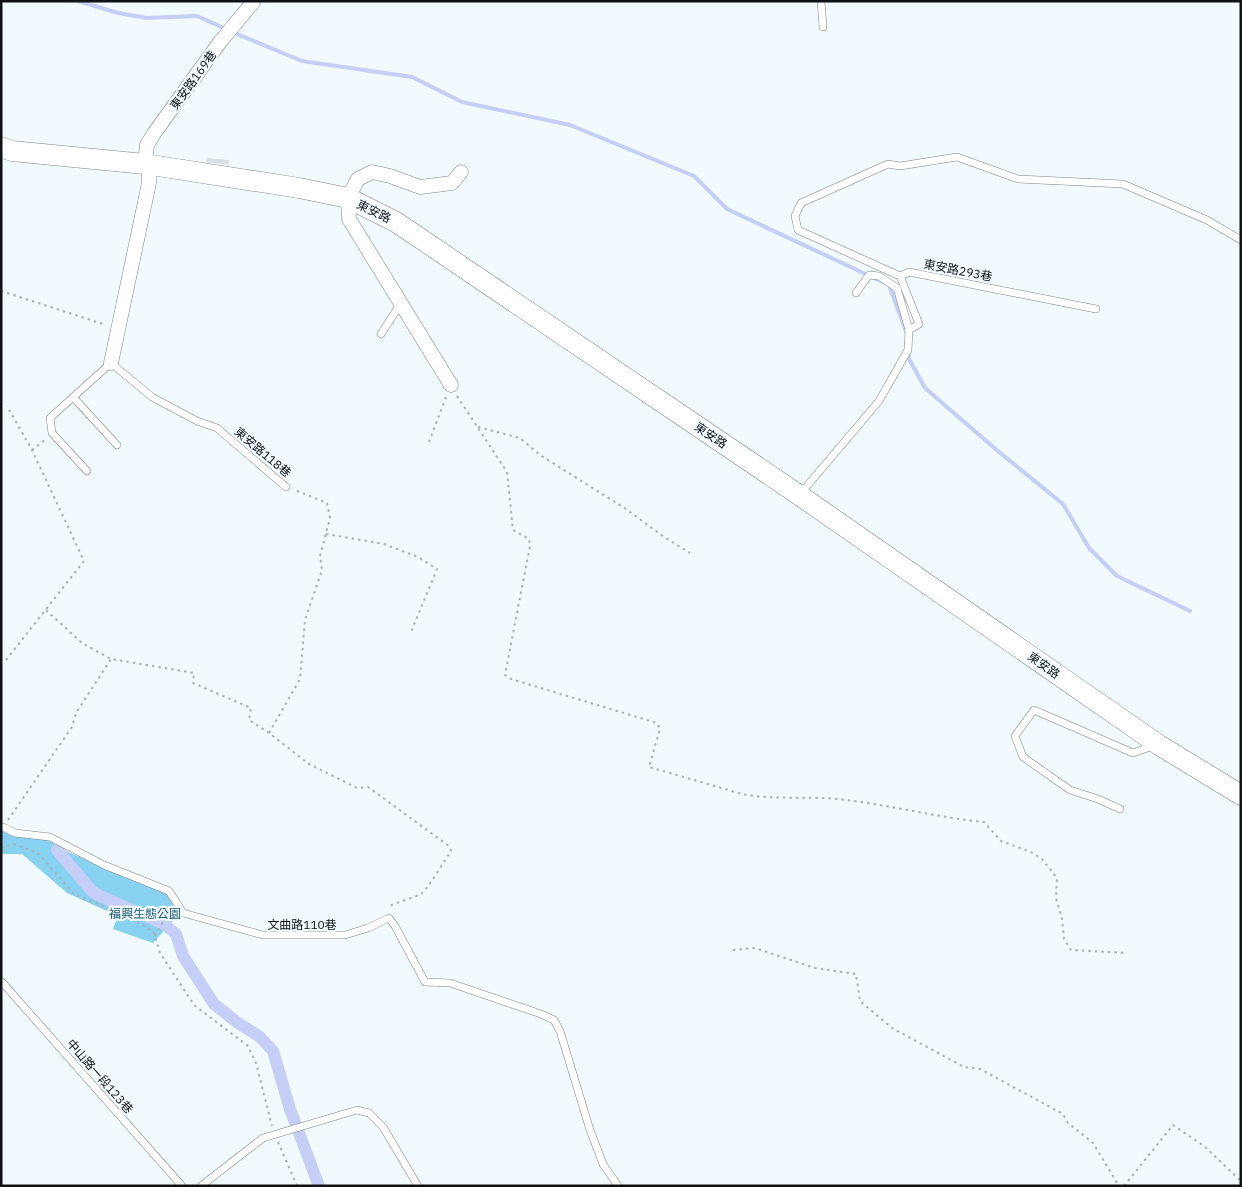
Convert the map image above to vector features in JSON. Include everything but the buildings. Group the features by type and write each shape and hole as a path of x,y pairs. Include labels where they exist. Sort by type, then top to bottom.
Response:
{"street":[{"name":"東安路169巷","path":"145,164 147,145 155,132 220,42 254,1"},
{"name":"東安路","path":"5,153 145,164 299,188 348,198 396,222 799,495 1159,745 1241,794"},
{"path":"111,363 149,183 149,172 145,164"},
{"path":"451,385 349,219 348,198 358,179 372,172 390,176 420,187 452,183 461,172"}],"lane":[{"path":"821,1 823,27"},
{"path":"909,330 919,324 900,276 798,230 795,216 801,203 888,164 900,166 957,158 1018,179 1123,184 1207,220 1241,240"},
{"name":"東安路293巷","path":"900,276 909,272 1096,309"},
{"path":"799,495 878,401 908,350 909,330 897,288 879,276 870,275 856,293"},
{"path":"381,334 401,302"},
{"path":"87,471 52,433 50,418 111,363"},
{"name":"東安路118巷","path":"111,363 152,397 197,421 217,428 286,487"},
{"path":"73,398 117,444"},
{"path":"1120,809 1098,799 1070,790 1030,762 1023,757 1016,736 1034,710 1133,753 1159,745"},
{"name":"文曲路110巷","path":"3,827 15,833 50,837 104,864 169,891 183,913 263,935 344,935 368,928 389,918"},
{"path":"389,918 425,982 450,983 554,1020 560,1031 590,1130 603,1164 618,1186"},
{"name":"中山路一段123巷","path":"1,981 182,1186"},
{"path":"201,1186 263,1138 358,1110 369,1113 383,1127 418,1186"}],"path":[{"path":"1,291 118,329"},
{"path":"451,385 507,472 514,530 529,539 530,546 505,675 511,679 657,723 660,729 649,767 757,797 836,799 952,819 984,822 1001,841 1031,852 1042,859 1057,878 1056,898 1062,919 1064,939 1071,950 1126,953"},
{"path":"429,442 451,385"},
{"path":"6,660 84,561 32,450 7,406"},
{"path":"478,427 520,438 540,455 626,509 664,537 690,553"},
{"path":"32,450 52,433"},
{"name":"東安路118巷","path":"269,733 300,679 305,620 322,570 320,556 330,518 327,503 286,487"},
{"path":"326,534 384,544 418,557 437,569 411,632"},
{"path":"46,610 82,643 111,659 194,672 193,683 251,708 249,720 269,733 308,764 357,788 368,787 449,846 451,851 422,893 390,906 389,918"},
{"path":"3,827 72,727 76,713 111,659"},
{"path":"1,848 14,844 38,853 74,894 130,918 146,927 155,936 160,953 194,1005 248,1046 256,1063 274,1134 297,1186"},
{"path":"155,936 175,901"},
{"path":"733,950 754,948 815,968 856,974 860,1001 892,1028 964,1067 980,1070 1063,1114 1068,1123 1093,1143 1119,1186"},
{"path":"1124,1186 1173,1125 1204,1146 1241,1181"}],"green space":[{"name":"福興生態公園","path":"1,826 10,834 37,834 68,852 171,896 180,913 153,943 113,929 118,916 67,893 22,854 1,854"}],"waterway":[{"path":"78,1 118,13 147,18 197,16 226,29"},
{"path":"232,32 302,61 412,77 462,102 570,125 694,176 727,209 889,285 907,334"},
{"path":"908,351 909,359 925,388 1063,504 1089,548 1117,576 1190,611"},
{"path":"57,850 91,890 98,895 164,924 176,934 183,956 214,1004 260,1037 273,1051 290,1109 319,1186"}]}
